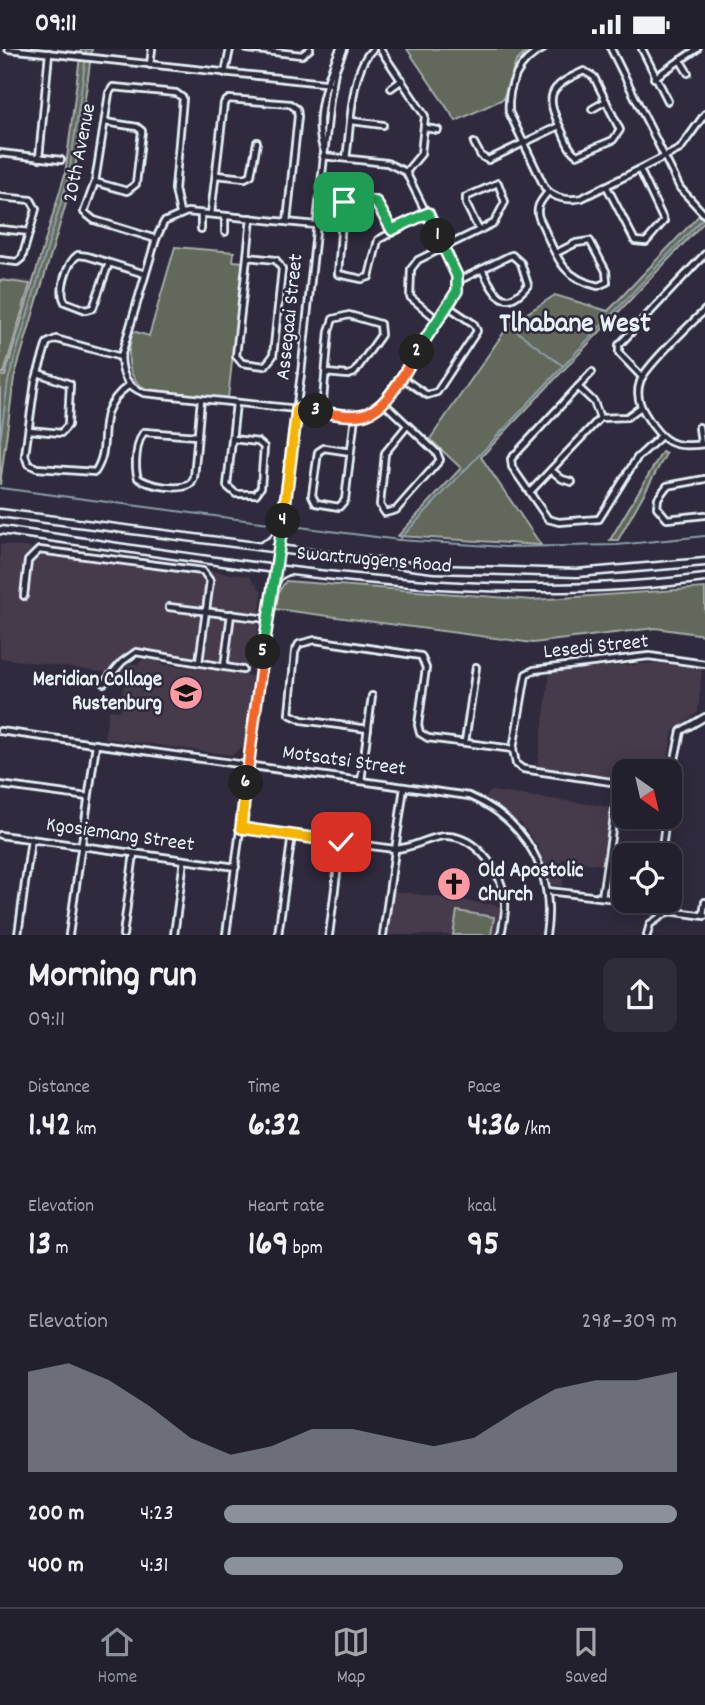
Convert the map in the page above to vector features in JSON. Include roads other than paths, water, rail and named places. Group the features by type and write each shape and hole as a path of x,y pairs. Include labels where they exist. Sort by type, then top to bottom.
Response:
{"main road":[{"name":"Swartruggens Road","path":"0,513 434,569 510,573 617,571 705,562"},
{"path":"257,546 269,544 282,528"},
{"name":"Swartruggens Road","path":"0,530 341,579 515,589 627,586 705,578"},
{"path":"258,565 270,576 272,586"},
{"path":"272,586 280,575 292,571"}],"street":[{"path":"8,49 333,84"},
{"path":"150,65 152,49"},
{"path":"225,73 230,49"},
{"path":"247,49 302,55 310,49"},
{"name":"Assegaai Street","path":"324,154 321,123 326,83 342,49"},
{"name":"Assegaai Street","path":"226,935 297,409 333,84 342,49"},
{"path":"346,159 358,75 373,49"},
{"path":"380,49 424,112 425,128 421,154 406,172"},
{"path":"543,49 523,61 509,99 511,119 548,192 576,199 607,187 684,146 705,114"},
{"path":"611,49 680,188 705,215"},
{"path":"642,49 654,78 668,101"},
{"path":"654,78 697,49"},
{"path":"39,157 49,53"},
{"path":"680,60 688,73"},
{"path":"590,72 620,130 613,140 577,155 571,151 559,126 550,99 555,87 590,72"},
{"path":"391,88 402,80"},
{"name":"20th Avenue","path":"156,239 89,218 84,209 95,182 109,93 116,86 181,95 184,103 175,188 180,213"},
{"path":"211,213 222,106 226,100 294,106 298,116 287,222"},
{"path":"592,109 606,101"},
{"path":"352,121 383,125"},
{"path":"95,182 127,191 136,184 142,131 137,127 104,122"},
{"path":"474,143 482,158 488,160 559,126"},
{"path":"425,128 438,130"},
{"path":"216,175 249,177 254,170 257,142"},
{"path":"0,153 61,160"},
{"path":"316,225 211,213 180,213 164,222 156,239 121,357 122,369 129,385 144,393 355,415 370,412 383,402 449,307 458,281 428,213 406,172 387,163 324,154"},
{"path":"607,187 635,241 646,242 664,221 640,170"},
{"path":"439,321 414,303 408,290 411,269 415,262 479,230 497,220 503,209 505,196 498,183 466,197 466,204 479,230"},
{"path":"548,192 537,210 556,253 571,277 598,286 607,282 606,271 590,241 576,243 556,253"},
{"path":"0,197 35,202 36,209 20,260 0,260"},
{"path":"392,230 376,202 347,199 343,206 338,274 353,278 369,277 378,240 392,230 428,213"},
{"path":"201,214 201,229"},
{"path":"225,216 225,232"},
{"path":"247,257 276,260 282,266 273,356 265,366 242,363 236,356 251,218"},
{"path":"0,229 30,232"},
{"path":"642,377 620,353 619,345 705,254"},
{"path":"109,263 93,308 86,310 65,302 62,288 74,256 82,255 109,263 145,274"},
{"path":"458,281 481,269 514,255 521,263 528,285 511,299 503,299 494,292 481,269"},
{"path":"401,377 427,395 437,391 477,331 474,324 449,307"},
{"path":"699,427 703,444 675,445 661,436 652,424 641,407 638,394 642,377 705,310"},
{"path":"322,412 329,331 335,317 359,316 380,324 381,335 355,373 326,373"},
{"path":"121,357 52,339 47,343 38,373 25,455 29,465 83,474 94,472 99,463 106,411 114,398 129,385"},
{"path":"592,372 511,459 511,464 551,521 596,521 603,516 637,458 661,436"},
{"path":"29,430 61,433 68,425 70,384 38,373"},
{"path":"578,387 594,402 600,418"},
{"path":"197,436 144,432 140,437 138,478 148,483 189,487 194,478 201,399"},
{"path":"383,402 437,453 439,463 396,510 385,513 380,505 385,453 407,426"},
{"path":"233,439 258,442 264,447 261,487 256,494 236,494 228,489 236,403"},
{"path":"530,492 600,418 627,417 641,407"},
{"path":"351,452 324,448 318,451 312,495 314,502 335,507 344,503 351,452 355,415"},
{"path":"551,470 562,479 572,482"},
{"path":"705,479 667,486 658,498 657,507 667,519 705,515"},
{"path":"24,596 30,556 39,550 204,571 210,581 199,662"},
{"path":"169,607 267,619"},
{"path":"224,667 231,614"},
{"path":"368,729 302,720 289,714 295,652 299,644 315,641 421,656 426,667 419,730 428,738 513,749 514,761 523,769 612,782"},
{"path":"104,683 122,662 136,652 243,670"},
{"name":"Lesedi Street","path":"513,749 524,678 530,671 649,656 705,664"},
{"path":"465,742 476,667"},
{"path":"361,781 372,697"},
{"path":"675,759 681,731 705,717"},
{"name":"Motsatsi Street","path":"0,731 469,796 498,811 524,837 536,854 548,891 546,935"},
{"path":"69,935 96,744"},
{"path":"0,785 88,797"},
{"path":"383,935 404,787"},
{"path":"241,828 394,849 410,849 447,836 473,846 490,862 501,882 505,904 502,935"},
{"path":"602,897 614,829"},
{"name":"Kgosiemang Street","path":"0,835 236,867"},
{"path":"278,935 292,835"},
{"path":"18,935 31,839"},
{"path":"329,935 341,842"},
{"path":"122,935 134,853"},
{"path":"174,935 184,860"},
{"path":"548,891 612,898"},
{"path":"647,935 650,924 662,913 669,911 704,915 705,902"}],"waterway":[{"path":"0,442 8,381 69,175 85,63"},
{"path":"399,540 701,220"},
{"path":"511,327 563,366"},
{"path":"0,488 399,540 505,547 617,545 705,536"}],"place":[{"name":"Meridian Collage Rustenburg","path":"186,693"},
{"name":"Old Apostolic Church","path":"454,884"}],"district":[{"name":"Tlhabane West","path":"575,326"}]}
